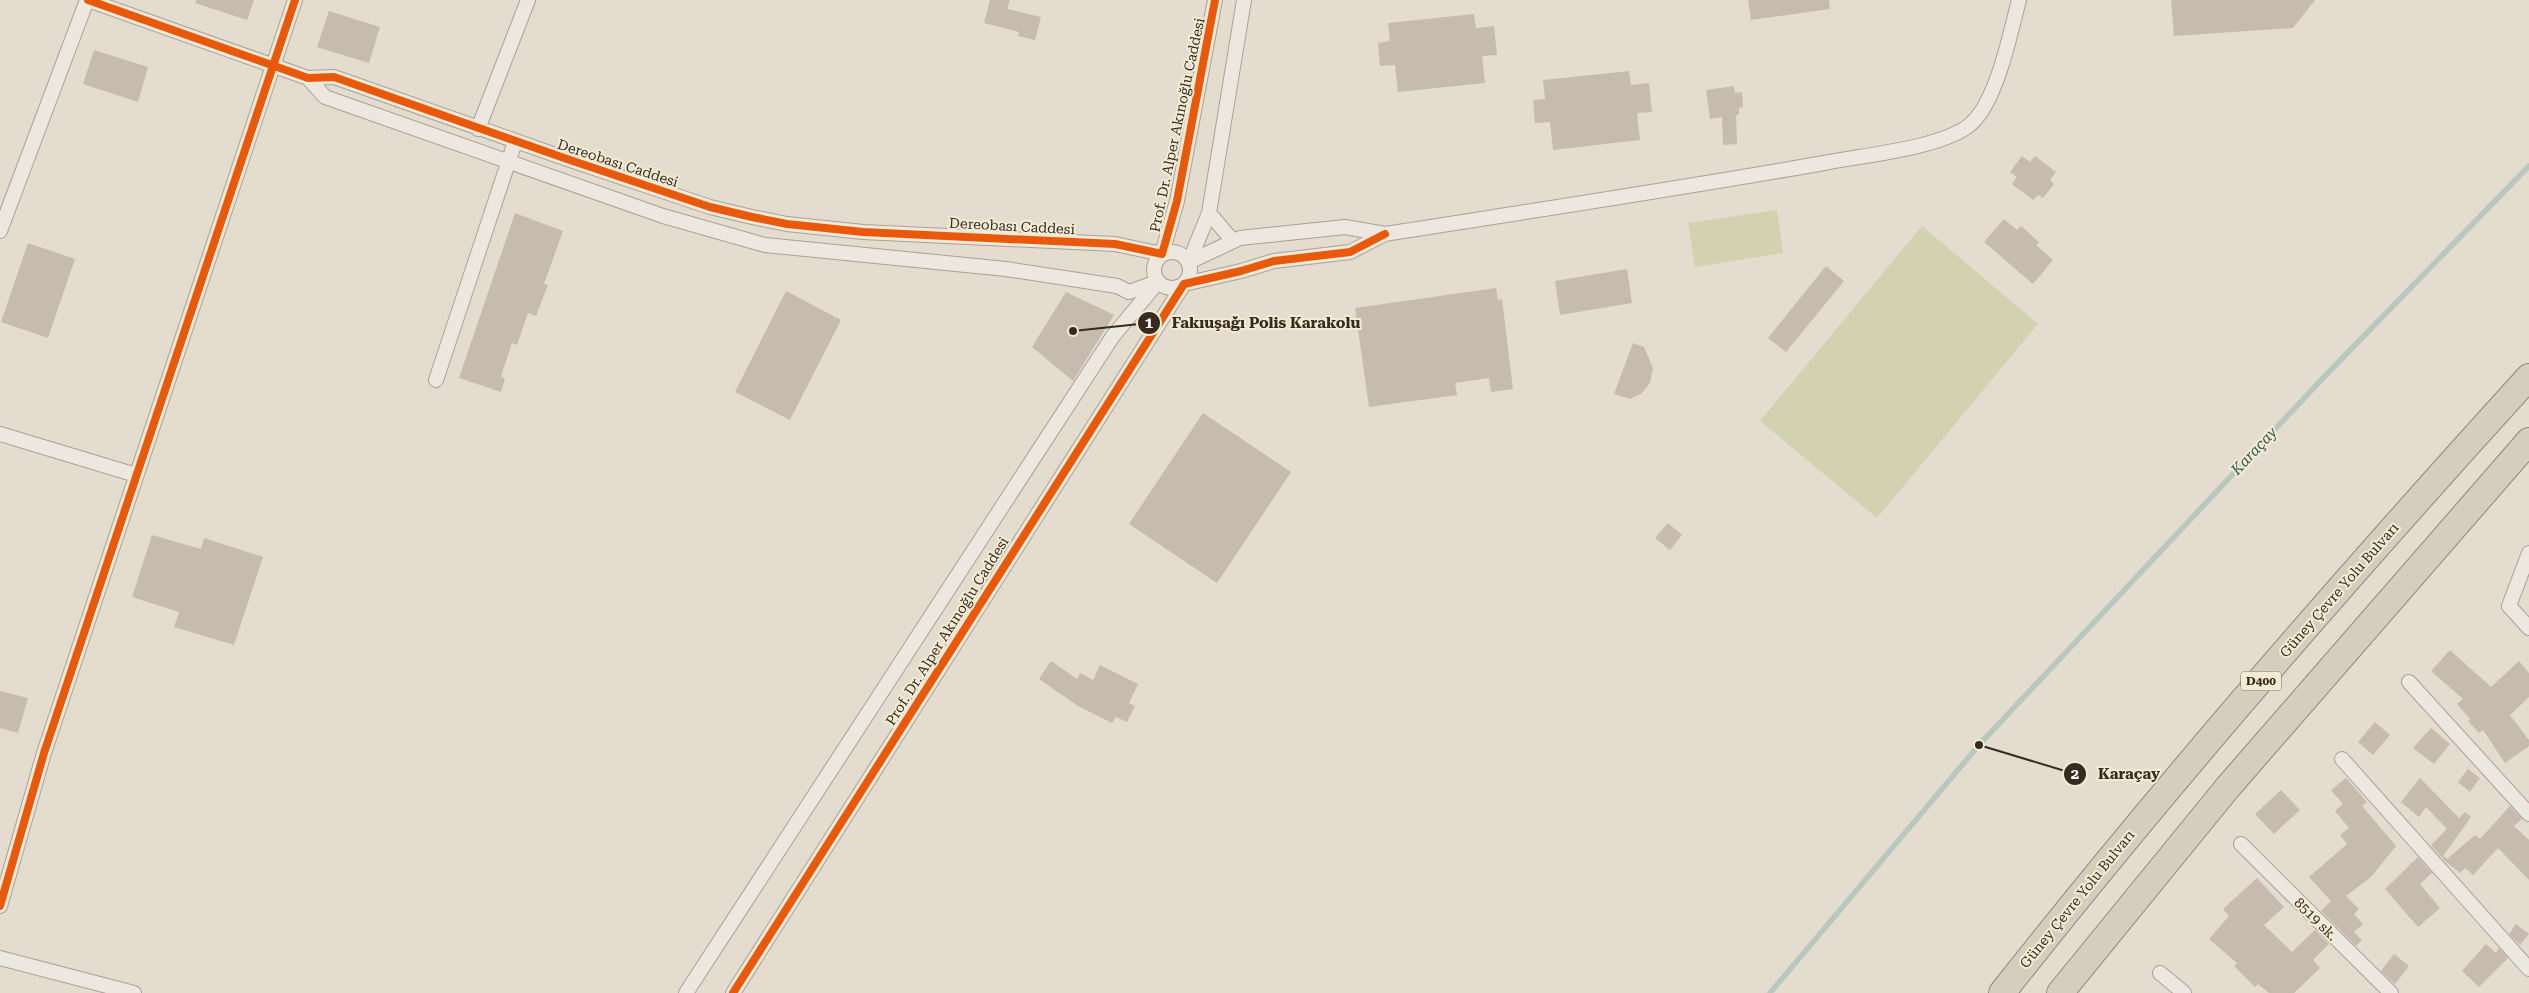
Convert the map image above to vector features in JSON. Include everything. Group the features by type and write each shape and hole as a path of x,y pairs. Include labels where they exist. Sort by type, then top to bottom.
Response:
{"highway":[{"name":"Güney Çevre Yolu Bulvarı","path":"2002,993 2092,879 2388,531 2529,378"},
{"path":"2060,993 2228,787 2529,441"}],"street":[{"name":"Dereobası Caddesi","path":"87,0 308,78 334,78 515,142 710,207 786,224 863,232 1115,244 1162,254"},
{"path":"0,231 87,0"},
{"path":"0,906 44,753 295,0"},
{"path":"478,129 528,0"},
{"name":"Prof. Dr. Alper Akınoğlu Caddesi","path":"1162,254 1169,229 1215,0"},
{"path":"1184,284 1190,274 1189,262 1209,213 1244,0"},
{"path":"1129,317 1131,304 1129,292 1158,282 1173,289 1184,284 1274,261 1350,252 1385,234 1708,184 1941,139 1968,127 1989,101 2007,46 2019,0"},
{"name":"Dereobası Caddesi","path":"308,78 324,97 663,216 765,245 1006,269 1117,286 1129,292"},
{"path":"436,380 515,142"},
{"path":"1209,213 1233,241"},
{"path":"1189,262 1240,238 1345,227 1385,234"},
{"path":"1145,251 1169,229"},
{"path":"1158,282 1154,270 1162,254 1174,252 1185,257 1189,262"},
{"name":"Prof. Dr. Alper Akınoğlu Caddesi","path":"686,993 1113,336 1158,282"},
{"name":"Prof. Dr. Alper Akınoğlu Caddesi","path":"733,993 1184,284"},
{"path":"0,434 136,475"},
{"path":"2529,553 2509,606 2529,628"},
{"path":"2409,682 2529,814"},
{"path":"2342,759 2529,969"},
{"name":"8519 sk.","path":"2241,844 2391,993"},
{"path":"0,958 134,993"},
{"path":"2160,973 2184,993"}],"green space":[{"path":"1777,210 1783,253 1695,267 1688,223"},
{"path":"1922,226 2038,324 1877,518 1760,421"}],"building":[{"path":"196,0 254,0 247,20 195,3"},
{"path":"990,0 1010,0 1007,9 1041,17 1035,40 1018,36 1019,32 984,23"},
{"path":"1748,0 1829,0 1830,9 1751,20"},
{"path":"2171,0 2315,0 2293,28 2174,36"},
{"path":"329,11 380,27 369,63 317,47"},
{"path":"1474,14 1476,28 1494,26 1497,55 1482,56 1485,83 1398,92 1395,65 1380,66 1378,43 1390,41 1388,23"},
{"path":"94,50 148,67 138,102 83,84"},
{"path":"1629,71 1631,85 1649,83 1652,112 1637,113 1640,140 1553,150 1550,122 1535,123 1533,100 1545,99 1543,80"},
{"path":"1734,86 1735,93 1742,92 1743,107 1739,108 1739,115 1736,115 1737,144 1723,145 1722,117 1710,119 1706,90"},
{"path":"2022,156 2030,162 2035,156 2056,172 2050,180 2054,184 2043,198 2038,195 2033,200 2012,184 2017,177 2010,172"},
{"path":"515,213 563,231 544,284 548,285 536,316 528,313 517,345 512,343 501,376 505,379 501,392 459,378"},
{"path":"2004,219 2017,230 2021,226 2039,242 2036,245 2053,260 2033,284 1984,242"},
{"path":"28,243 75,259 48,338 1,322"},
{"path":"1826,266 1844,281 1786,352 1768,338"},
{"path":"1627,269 1632,303 1560,315 1555,281"},
{"path":"1496,288 1498,300 1502,299 1513,389 1491,392 1489,378 1455,383 1457,395 1369,407 1355,308"},
{"path":"786,291 841,320 790,420 735,392"},
{"path":"1066,292 1114,315 1073,381 1032,347"},
{"path":"1633,343 1644,347 1653,368 1650,383 1641,394 1630,399 1614,394"},
{"path":"1203,413 1291,472 1217,583 1129,524"},
{"path":"1668,523 1682,535 1670,550 1655,538"},
{"path":"152,535 201,549 204,538 263,557 234,645 174,627 179,612 132,597"},
{"path":"2450,650 2491,687 2519,661 2529,673 2529,697 2510,715 2529,740 2529,746 2505,763 2483,730 2479,733 2468,721 2470,719 2457,704 2463,699 2431,671"},
{"path":"1051,661 1077,679 1080,673 1093,680 1100,665 1138,684 1129,703 1135,706 1127,722 1116,717 1112,723 1078,706 1039,679"},
{"path":"0,691 28,698 18,733 0,728"},
{"path":"2375,722 2390,735 2373,755 2358,742"},
{"path":"2431,728 2450,744 2434,764 2413,748"},
{"path":"2468,769 2480,778 2470,792 2458,782"},
{"path":"2346,778 2367,802 2362,806 2396,846 2371,877 2346,896 2359,909 2354,914 2363,924 2354,932 2362,940 2356,946 2321,911 2331,901 2309,877 2347,844 2340,835 2349,828 2335,811 2343,804 2331,790"},
{"path":"2420,778 2459,818 2465,812 2471,817 2443,856 2447,859 2475,835 2480,839 2510,806 2522,819 2514,826 2529,840 2529,880 2498,848 2473,875 2465,868 2460,873 2445,861 2431,845 2447,829 2426,807 2419,817 2401,802"},
{"path":"2281,790 2300,810 2274,834 2255,814"},
{"path":"2418,857 2432,873 2420,884 2440,908 2418,927 2385,889"},
{"path":"2257,878 2284,907 2264,925 2292,952 2315,930 2329,944 2313,960 2320,968 2294,993 2269,993 2258,984 2255,987 2234,966 2237,963 2209,939 2229,916 2223,909"},
{"path":"2516,924 2529,934 2520,945 2509,934"},
{"path":"2486,944 2496,953 2499,948 2508,958 2479,987 2462,971"},
{"path":"2394,954 2409,966 2395,984 2381,971"}],"waterway":[{"name":"Karaçay","path":"1770,993 1979,745 2323,378 2529,166"}],"cycle path":[{"path":"88,0 308,78 334,77 710,207 752,217 787,224 863,232 1115,244 1162,254 1177,201 1215,0"},
{"path":"0,906 44,753 295,0"},
{"path":"733,993 1184,284 1241,271 1274,261 1350,252 1385,234"}],"place":[{"name":"Fakıuşağı Polis Karakolu","path":"1073,331"},
{"name":"Karaçay","path":"1979,745"}]}
